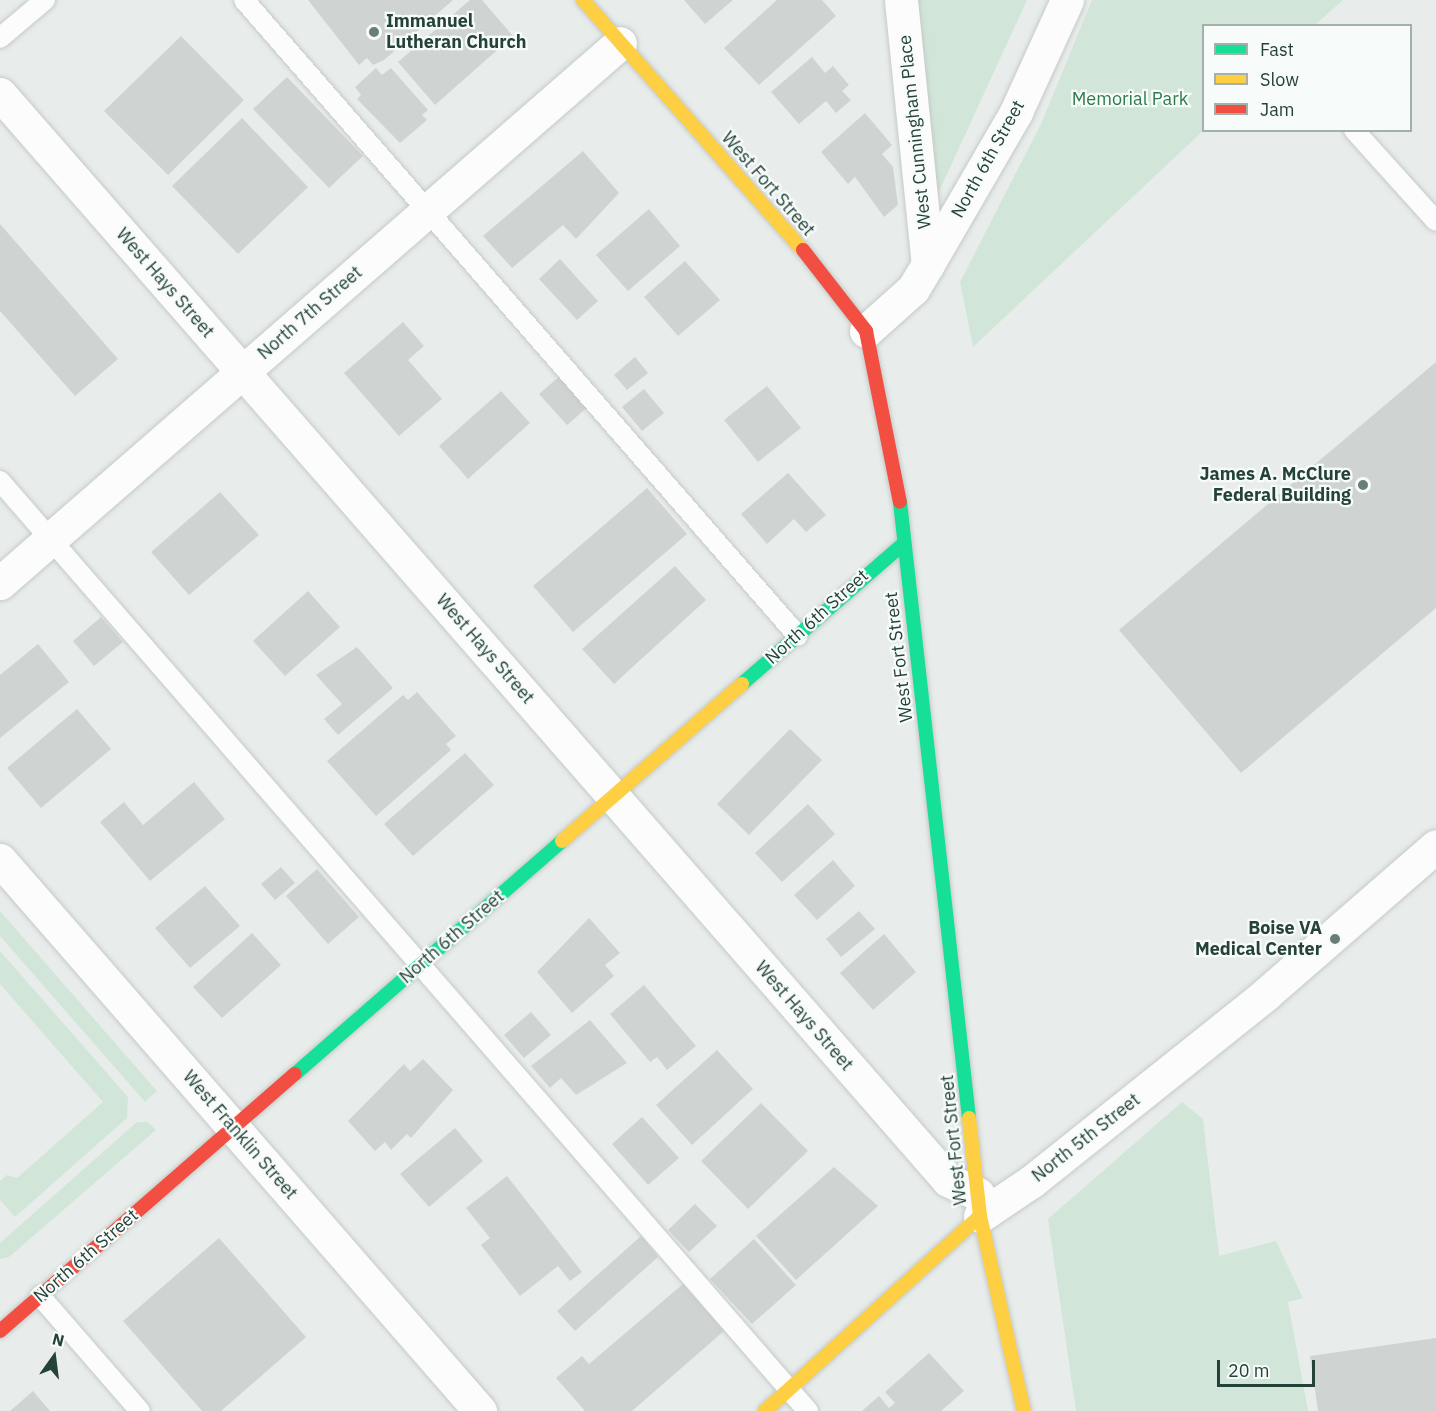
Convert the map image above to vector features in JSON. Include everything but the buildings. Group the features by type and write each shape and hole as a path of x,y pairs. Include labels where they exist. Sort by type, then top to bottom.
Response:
{"street":[{"name":"West Fort Street","path":"583,0 837,290 866,331 904,543 979,1205 1024,1411"},
{"name":"West Cunningham Place","path":"901,0 928,264"},
{"name":"North 6th Street","path":"866,331 913,289 1016,112 1067,0"},
{"name":"North 7th Street","path":"0,583 620,43"},
{"name":"West Hays Street","path":"0,94 948,1180 979,1205"},
{"name":"North 6th Street","path":"0,1331 904,543"},
{"name":"North 5th Street","path":"765,1411 979,1205 1032,1181 1266,994 1423,873 1436,846"},
{"name":"West Franklin Street","path":"0,861 480,1411"}],"lane":[{"path":"0,38 45,0"},
{"path":"243,0 798,636"},
{"path":"1356,132 1436,221"},
{"path":"0,481 808,1411"},
{"path":"40,1296 140,1411"}],"green space":[{"path":"914,0 1027,0 937,196"},
{"name":"Memorial Park","path":"1092,0 1343,0 1316,24 1202,24 1202,132 973,347 960,282 1041,124"},
{"path":"0,911 157,1091 145,1102 0,936"},
{"path":"0,951 128,1097 127,1118 15,1217 0,1200 0,1181 7,1175 17,1178 103,1102 0,984"},
{"path":"1182,1102 1203,1119 1219,1256 1276,1241 1303,1298 1288,1302 1308,1411 1076,1411 1048,1219"},
{"path":"137,1122 148,1122 156,1130 9,1257 0,1259 0,1243"}],"traffic: fast":[{"path":"900,502 969,1118"},
{"path":"742,684 904,543"},
{"path":"295,1074 562,841"}],"traffic: slow":[{"path":"583,0 803,250"},
{"path":"562,841 742,684"},
{"path":"969,1118 980,1216 1024,1411"},
{"path":"765,1411 980,1216"}],"traffic: jam":[{"path":"803,250 866,331 900,502"},
{"path":"0,1331 295,1074"}],"place":[{"name":"Immanuel Lutheran Church","path":"374,32"},
{"name":"James A. McClure Federal Building","path":"1363,485"},
{"name":"Boise VA Medical Center","path":"1335,939"}]}
